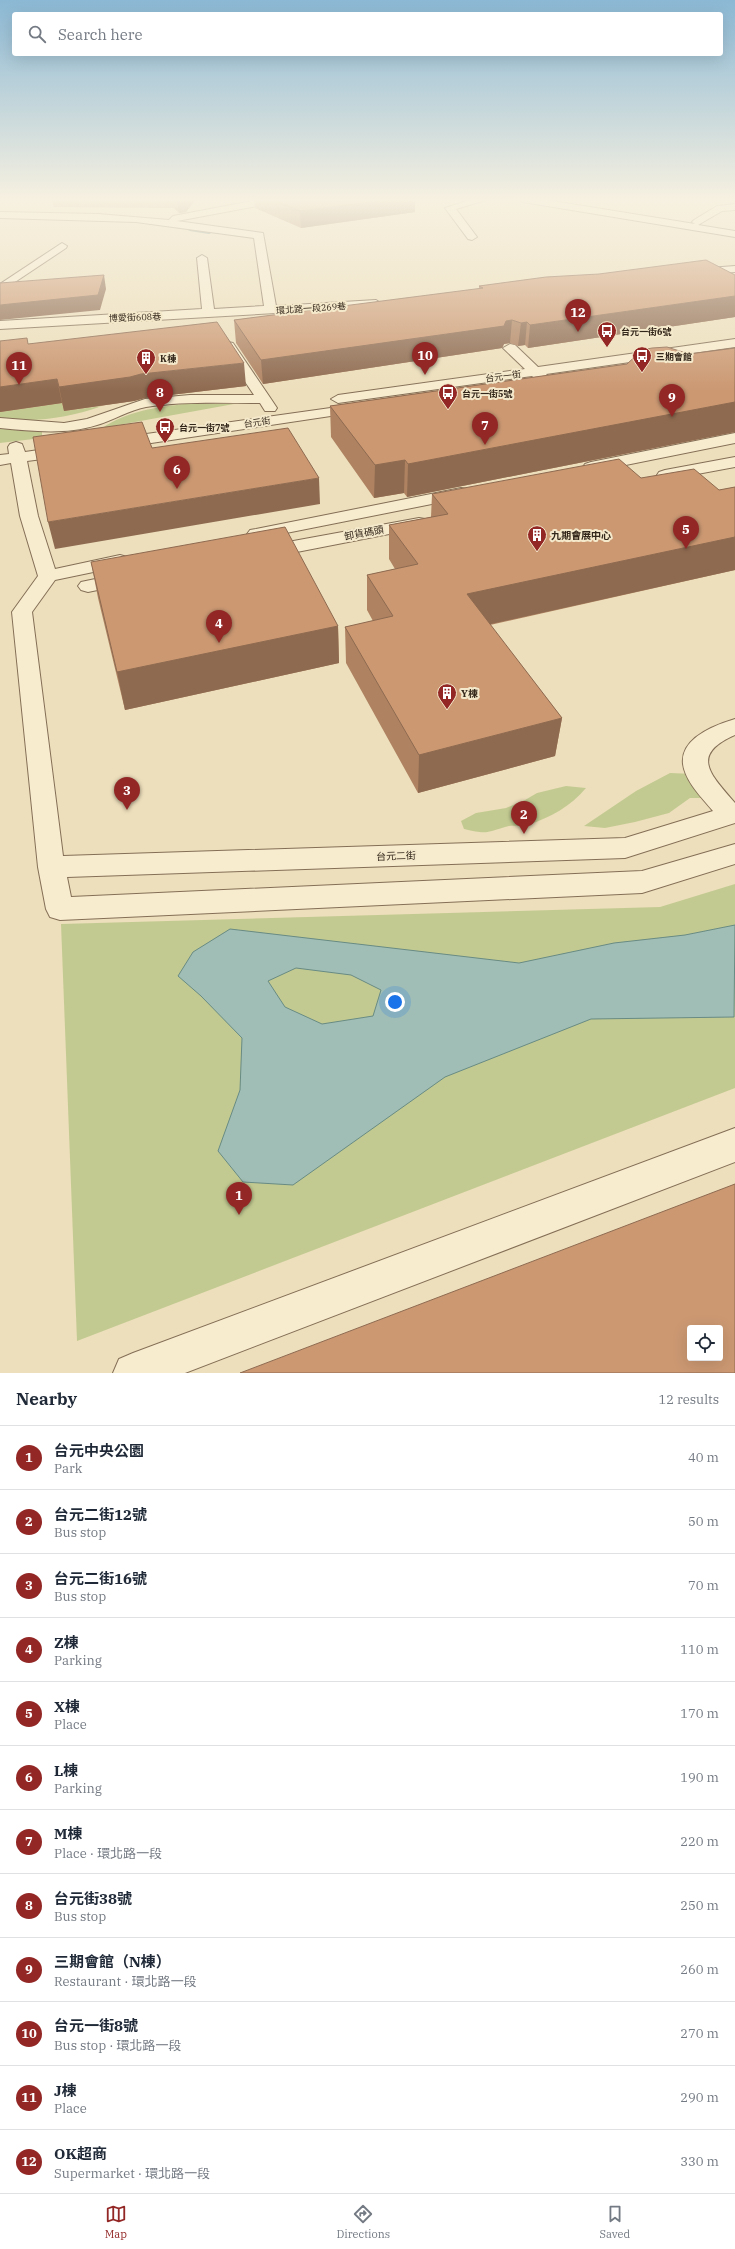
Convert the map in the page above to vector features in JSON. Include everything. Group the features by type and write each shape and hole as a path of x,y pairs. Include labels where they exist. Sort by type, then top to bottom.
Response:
{"street":[{"path":"0,289 37,263"},
{"path":"203,263 215,324"},
{"name":"環北路一段269巷","path":"263,263 271,310 387,303"},
{"path":"684,273 735,269"},
{"path":"0,293 16,292"},
{"path":"270,409 211,318 253,311 271,310"},
{"name":"博愛街608巷","path":"0,325 46,321 215,324"},
{"name":"台元一街","path":"545,380 578,366 735,343"},
{"path":"510,348 545,380"},
{"path":"701,348 713,356"},
{"name":"台元一街","path":"270,409 401,400 735,353"},
{"path":"401,400 405,382 440,376 468,390"},
{"path":"0,423 58,428 75,438 86,424 115,412 144,404 182,399 270,409"},
{"name":"台元街","path":"0,460 17,453 75,438 270,409"},
{"name":"台元街","path":"105,445 270,409"},
{"path":"571,471 735,438"},
{"name":"台元街","path":"0,449 17,453"},
{"path":"17,453 29,516 48,576"},
{"path":"649,478 735,462"},
{"path":"243,537 477,490"},
{"name":"卸貨碼頭","path":"252,555 439,519"},
{"path":"134,559 48,576 22,612 51,867 60,908 642,882 735,854"},
{"path":"88,586 142,576"},
{"path":"733,814 697,772 696,758 700,746 719,731 735,726"},
{"name":"台元二街","path":"51,867 625,848 733,814"},
{"path":"133,1373 735,1145"}],"green space":[{"path":"62,403 64,411 102,406 77,414 39,420 0,418 0,412"},
{"path":"186,404 234,404 102,428 112,422 142,411"},
{"path":"0,428 42,432 42,438 0,443"},
{"path":"670,773 694,774 710,798 690,798 669,813 635,822 605,828 584,826 636,791"},
{"path":"566,786 586,788 567,806 544,819 525,826 509,826 487,832 464,829 461,821 476,813 506,808 537,793"},
{"path":"735,884 735,1088 77,1341 61,924 660,907"}],"water":[{"path":"735,925 734,1017 591,1019 445,1077 293,1185 243,1182 218,1151 240,1090 242,1038 201,996 178,976 193,952 230,929 519,963 614,943 685,935","holes":["296,968 351,975 381,990 373,1016 322,1024 285,1007 268,981"]}],"building":[{"path":"683,263 712,263 735,275 735,296 530,325 527,322 521,323 512,320 506,321 504,326 261,360 234,320 483,288 479,286 546,277 599,274"},
{"path":"104,275 98,295 0,305 0,283"},
{"path":"217,322 244,363 141,374 130,377 59,387 57,379 0,387 0,341 27,338 28,344"},
{"path":"667,347 689,354 735,348 735,402 408,464 405,460 375,465 330,406 627,364 642,350"},
{"path":"142,422 152,448 288,428 319,478 48,522 33,437"},
{"path":"619,459 641,478 694,469 719,490 735,487 735,537 467,594 562,718 419,755 345,627 393,616 367,575 418,564 389,525 448,514 432,494"},
{"path":"285,527 338,626 117,672 91,562"},
{"path":"735,1184 735,1373 240,1373"}],"place":[{"name":"OK超商","path":"578,332"},
{"name":"台元一街6號","path":"607,348"},
{"name":"三期會館","path":"642,373"},
{"name":"K棟","path":"146,375"},
{"name":"台元一街8號","path":"425,375"},
{"name":"J棟","path":"19,385"},
{"name":"台元一街5號","path":"448,410"},
{"name":"台元街38號","path":"160,412"},
{"name":"三期會館（N棟）","path":"672,417"},
{"name":"台元一街7號","path":"165,444"},
{"name":"M棟","path":"485,445"},
{"name":"L棟","path":"177,489"},
{"name":"X棟","path":"686,549"},
{"name":"九期會展中心","path":"537,552"},
{"name":"Z棟","path":"219,643"},
{"name":"Y棟","path":"447,710"},
{"name":"台元二街16號","path":"127,810"},
{"name":"台元二街12號","path":"524,834"},
{"name":"台元中央公園","path":"239,1215"}]}
